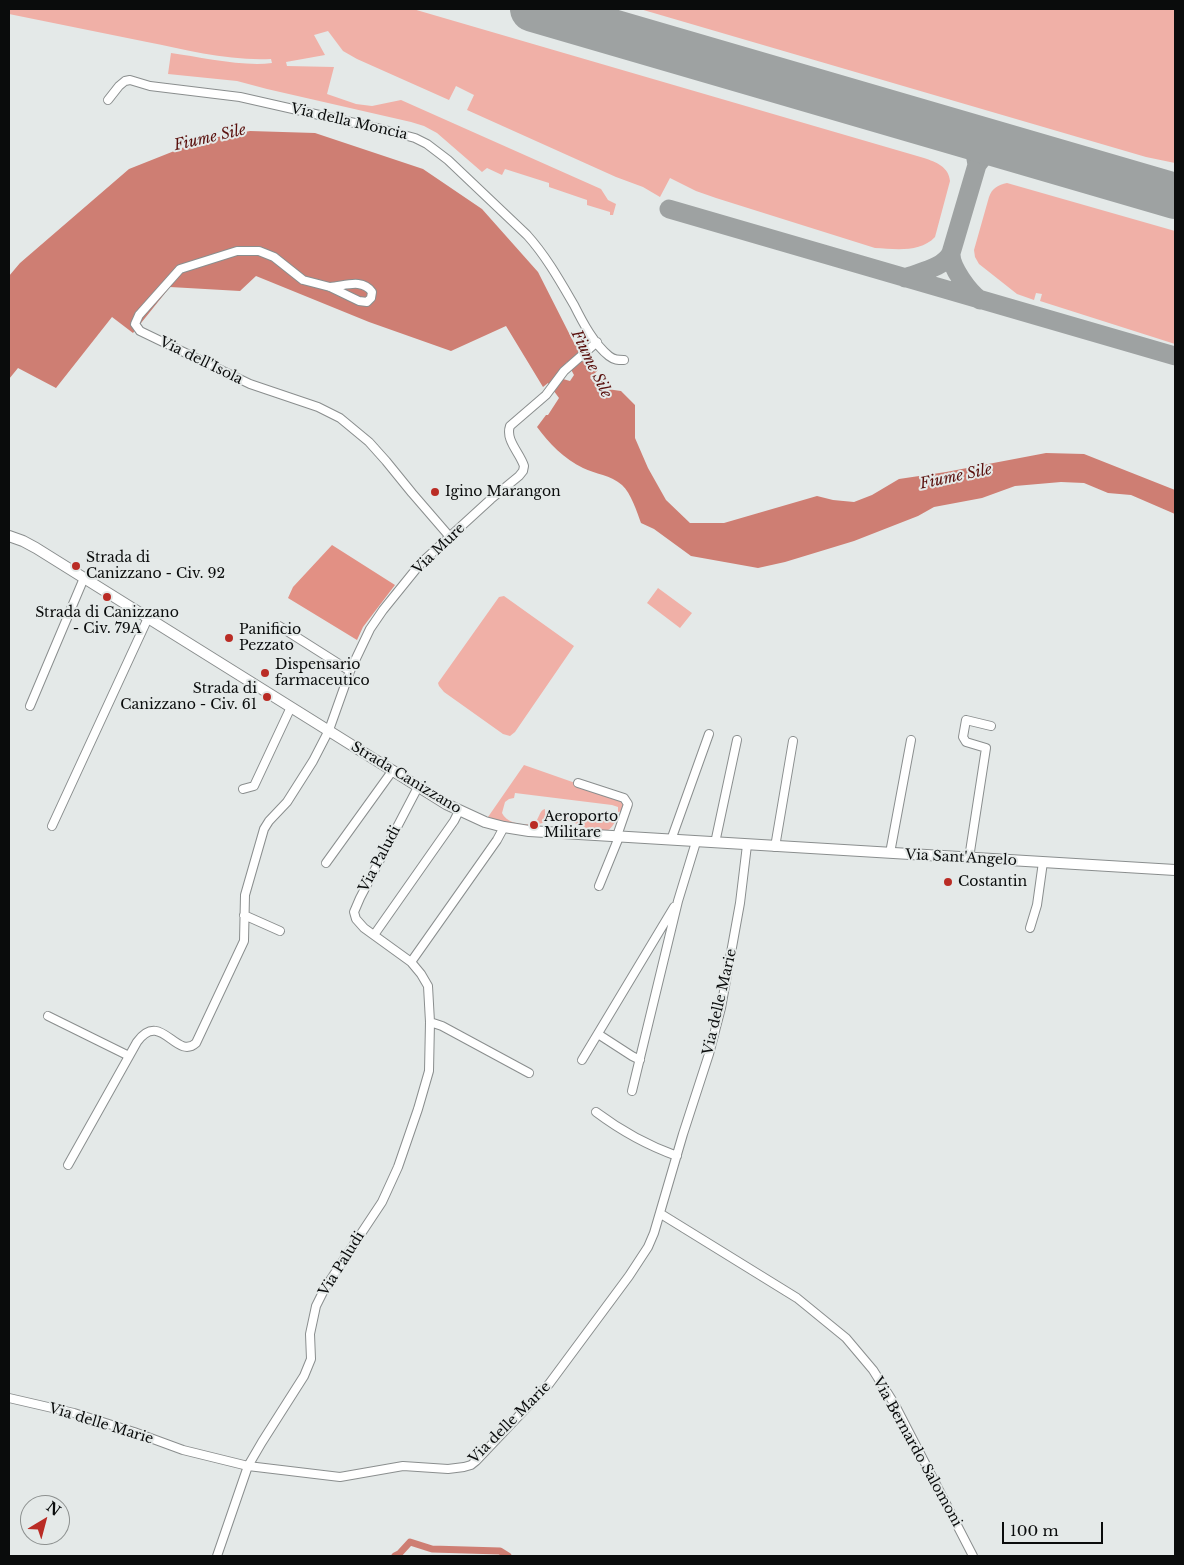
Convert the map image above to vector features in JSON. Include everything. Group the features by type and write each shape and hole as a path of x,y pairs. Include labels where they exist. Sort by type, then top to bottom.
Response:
{"street":[{"name":"Via della Moncia","path":"108,100 119,86 125,81 130,80 150,86 240,97 382,129 415,138 427,144 448,160 534,242 597,342 612,358 624,360"},
{"name":"Via dell'Isola","path":"330,287 358,283 370,289 372,292 371,298 367,302 359,301 330,287 303,280 274,257 259,251 237,251 180,269 139,314 135,324 140,331 250,384 318,406 340,418 369,442 450,537"},
{"name":"Via Mure","path":"129,1056 141,1037 151,1030 158,1031 183,1046 191,1047 196,1043 244,941 245,895 264,829 287,802 313,761 329,730 350,671 370,629 421,563 523,471 523,463 510,438 509,428 514,421 549,392 564,371 597,342"},
{"name":"Strada Canizzano","path":"9,537 30,544 418,787 459,811 485,822 529,831 747,845"},
{"path":"30,706 84,578"},
{"path":"52,826 148,618"},
{"path":"279,626 350,671"},
{"path":"243,789 254,786 291,707"},
{"path":"969,858 986,748 966,742 963,737 966,720 990,726"},
{"path":"671,840 709,734"},
{"path":"715,843 737,740"},
{"path":"890,854 911,740"},
{"path":"775,847 793,741"},
{"path":"326,863 392,770"},
{"path":"578,783 628,801 618,837 599,886"},
{"name":"Via Paludi","path":"217,1556 248,1466 304,1376 311,1359 310,1334 316,1306 325,1288 382,1202 398,1167 429,1071 430,1022 428,986 422,974 411,962 364,928 356,919 354,912 418,787"},
{"path":"374,935 454,821 459,811"},
{"path":"411,962 497,840 504,827"},
{"path":"632,1091 678,901 696,842"},
{"name":"Via Sant'Angelo","path":"747,845 1175,870"},
{"name":"Via delle Marie","path":"9,1398 74,1414 134,1432 183,1450 248,1466 340,1477 403,1466 448,1469 471,1465 549,1384 648,1247 661,1214 677,1156 710,1054 721,1008 740,903 747,845"},
{"path":"1030,928 1037,905 1043,862"},
{"path":"582,1060 678,901"},
{"path":"244,914 280,931"},
{"path":"48,1016 129,1056 68,1165"},
{"path":"430,1022 442,1026 529,1073"},
{"path":"598,1034 640,1060"},
{"path":"596,1112 608,1121 661,1150 677,1156"},
{"name":"Via Bernardo Salomoni","path":"661,1214 797,1298 846,1338 873,1370 895,1405 973,1556"}],"shaded area":[{"path":"9,9 413,9 924,158 937,163 944,169 950,181 935,237 922,246 915,248 875,248 716,198 696,191 670,178 660,197 643,187 616,177 467,110 474,95 456,86 449,100 357,59 343,51 328,31 314,35 325,55 286,62 287,66 334,67 327,94 356,104 372,106 401,100 601,189 608,200 616,204 613,215 610,215 610,212 587,205 587,200 549,187 549,183 505,169 502,175 487,168 482,172 437,133 424,126 237,81 168,74 171,53 248,64 272,63 271,59 224,57 9,14"},
{"path":"640,9 1175,9 1175,163 1146,157"},
{"path":"1007,183 1175,231 1175,344 1040,301 1042,294 1036,293 1034,300 1017,294 979,264 974,250 989,197 996,187"},
{"path":"332,545 395,585 363,627 357,640 288,598 293,587"},
{"path":"658,588 692,613 680,628 647,603"},
{"path":"504,596 574,646 515,732 510,736 503,734 444,692 438,683 499,597"},
{"path":"524,765 621,799 625,804 623,811 618,812 618,807 612,805 515,793 514,798 505,802 502,813 511,822 534,824 541,811 545,809 545,814 613,822 614,817 617,819 609,829 601,832 563,820 527,826 502,822 488,817"}],"water":[{"name":"Fiume Sile","path":"250,131 315,133 423,169 482,209 538,272 574,343 598,370 590,378 600,388 621,391 635,405 635,438 648,468 666,500 690,523 724,523 817,496 854,502 872,495 899,479 1046,453 1084,454 1175,490 1175,514 1131,495 1108,493 1084,483 1061,482 1015,486 982,498 934,507 918,516 854,541 785,562 758,568 691,556 654,529 641,523 631,498 622,485 613,479 588,470 569,460 552,445 537,427 548,415 559,398 548,383 543,387 506,326 451,351 369,322 256,276 240,291 170,287 133,333 112,317 56,388 18,368 9,379 9,276 20,263 129,169 202,140","holes":["567,362 574,375 570,381 563,379 559,371"]}],"waterway":[{"path":"395,1556 410,1542 432,1549 500,1551 508,1556"}],"taxiway":[{"path":"905,278 937,266 948,258 951,253 977,165 972,148 961,134"},
{"path":"977,165 989,153 1004,147"},
{"path":"1138,185 1175,192"},
{"path":"669,209 1175,356"},
{"path":"951,253 954,265 961,279 980,300"}],"runway":[{"path":"533,9 1175,196"}],"place":[{"name":"Igino Marangon","path":"435,492"},
{"name":"Strada di Canizzano - Civ. 92","path":"76,566"},
{"name":"Strada di Canizzano - Civ. 79A","path":"107,597"},
{"name":"Panificio Pezzato","path":"229,638"},
{"name":"Dispensario farmaceutico","path":"265,673"},
{"name":"Strada di Canizzano - Civ. 61","path":"267,697"},
{"name":"Aeroporto Militare","path":"534,825"},
{"name":"Costantin","path":"948,882"}]}
